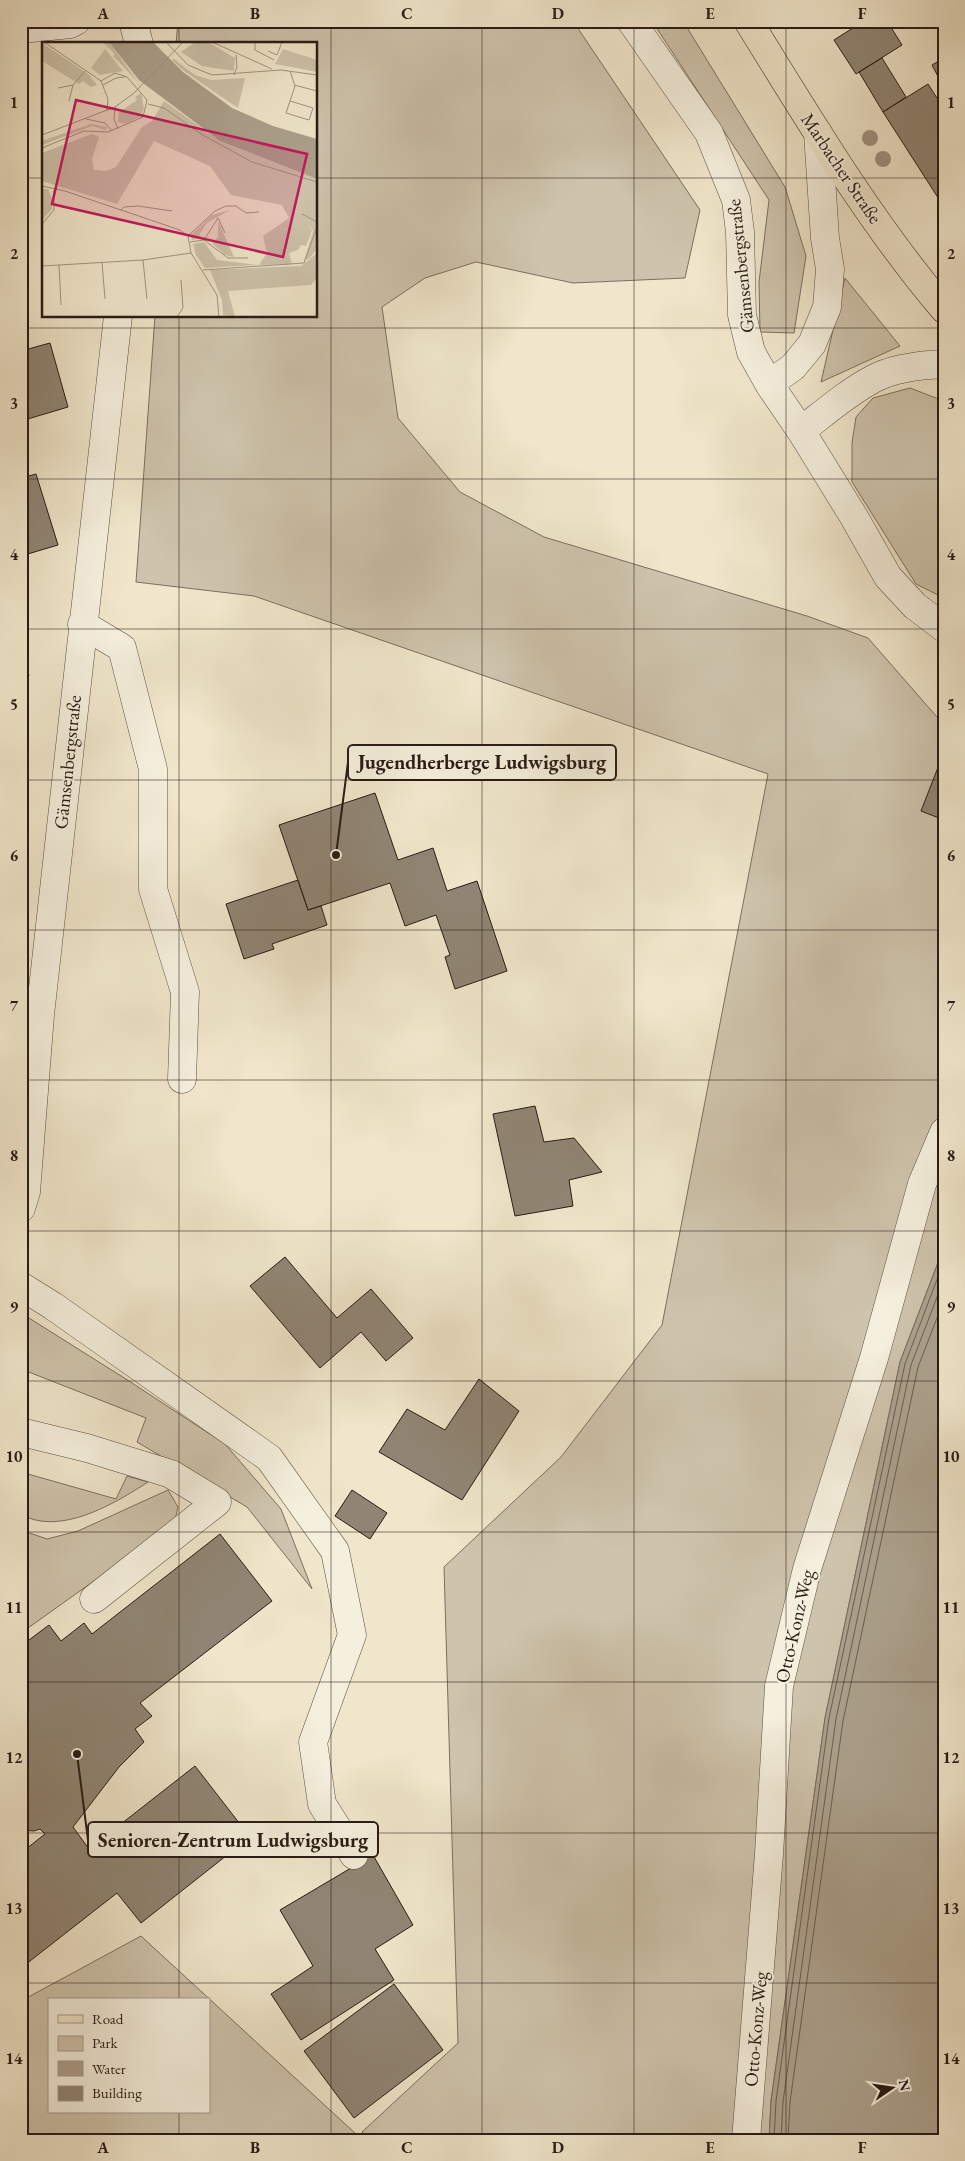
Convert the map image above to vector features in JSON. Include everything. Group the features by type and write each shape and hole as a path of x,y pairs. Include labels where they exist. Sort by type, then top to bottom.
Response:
{"main road":[{"name":"Marbacher Straße","path":"748,21 818,133 866,205 940,302"}],"street":[{"path":"21,29 70,24 76,21"},
{"path":"132,21 138,42"},
{"name":"Gämsenbergstraße","path":"632,21 709,133 736,200 740,232 743,326 751,352 769,384 801,431 888,577 914,606 944,628"},
{"path":"769,384 793,367 812,344 827,307 830,269 825,238 818,133"},
{"name":"Gämsenbergstraße","path":"21,1208 26,1192 40,1015 82,624 118,318"},
{"path":"801,431 874,378 907,369 944,364"},
{"path":"82,624 122,648 153,769 153,889 185,992 182,1079"},
{"name":"Otto-Konz-Weg","path":"746,2140 769,1854 779,1686 807,1569 874,1358 922,1184 944,1132"},
{"path":"21,1286 53,1306 269,1458 335,1551 352,1635 313,1742 322,1804 354,1855"},
{"path":"21,1432 87,1448 171,1474 217,1502 94,1599"}],"green space":[{"path":"178,21 573,21 700,210 685,278 573,283 476,262 425,278 382,307 398,418 460,492 544,537 807,616 868,638 937,717 944,720 944,1247 900,1362 825,1718 771,2101 769,2140 371,2140 362,2132 458,2043 444,1567 561,1457 662,1325 768,774 254,596 136,582 155,318 318,318 318,42 176,42"},
{"path":"652,21 683,21 785,187 806,256 794,333 760,332 759,282 769,200"},
{"path":"845,278 900,346 821,382"},
{"path":"910,388 944,401 944,598 916,584 852,482 852,443 856,417 873,398"},
{"path":"21,1313 225,1444 281,1509 312,1589 247,1507 137,1442 146,1418 21,1369"},
{"path":"21,1472 116,1499 127,1476 148,1482 120,1499 87,1515 52,1522 36,1520 21,1514"},
{"path":"168,1490 178,1507 174,1524 21,1633 21,1530 47,1539 78,1531"},
{"path":"141,1936 208,1998 48,1998 48,2114 210,2114 210,2000 362,2140 21,2140 21,2001"}],"water":[{"path":"944,1247 944,2140 769,2140 771,2101 825,1718 900,1362"}],"building":[{"path":"864,21 887,21 902,45 856,74 834,40"},
{"path":"882,58 906,97 883,112 859,72"},
{"path":"944,58 944,88 932,65"},
{"path":"928,84 944,109 944,207 883,112"},
{"path":"50,343 68,407 21,421 21,351"},
{"path":"36,474 58,545 21,556 21,478"},
{"path":"21,647 29,676 21,678"},
{"path":"944,752 944,820 921,811"},
{"path":"375,793 398,860 433,848 447,891 477,881 507,971 455,989 445,957 450,955 436,915 405,926 390,883 308,910 279,825"},
{"path":"298,880 308,910 321,906 327,925 272,944 274,949 244,959 226,904"},
{"path":"535,1106 544,1142 574,1138 602,1172 569,1180 573,1206 515,1216 493,1114"},
{"path":"285,1257 337,1318 371,1289 413,1338 386,1361 361,1332 320,1368 250,1286"},
{"path":"479,1379 519,1411 462,1500 379,1452 407,1409 445,1430"},
{"path":"352,1490 387,1513 370,1539 335,1516"},
{"path":"220,1534 272,1601 140,1703 152,1716 135,1729 144,1742 119,1767 73,1827 89,1849 195,1766 250,1837 141,1923 117,1893 21,1968 21,1853 45,1834 40,1829 34,1831 21,1830 21,1646 49,1625 61,1641 84,1623 92,1634"},
{"path":"373,1855 413,1925 375,1949 394,1980 301,2040 271,1994 313,1966 280,1910"},
{"path":"394,1984 443,2050 354,2118 304,2051"}],"place":[{"name":"Jugendherberge Ludwigsburg","path":"336,855"},
{"name":"Senioren-Zentrum Ludwigsburg","path":"77,1754"}]}
